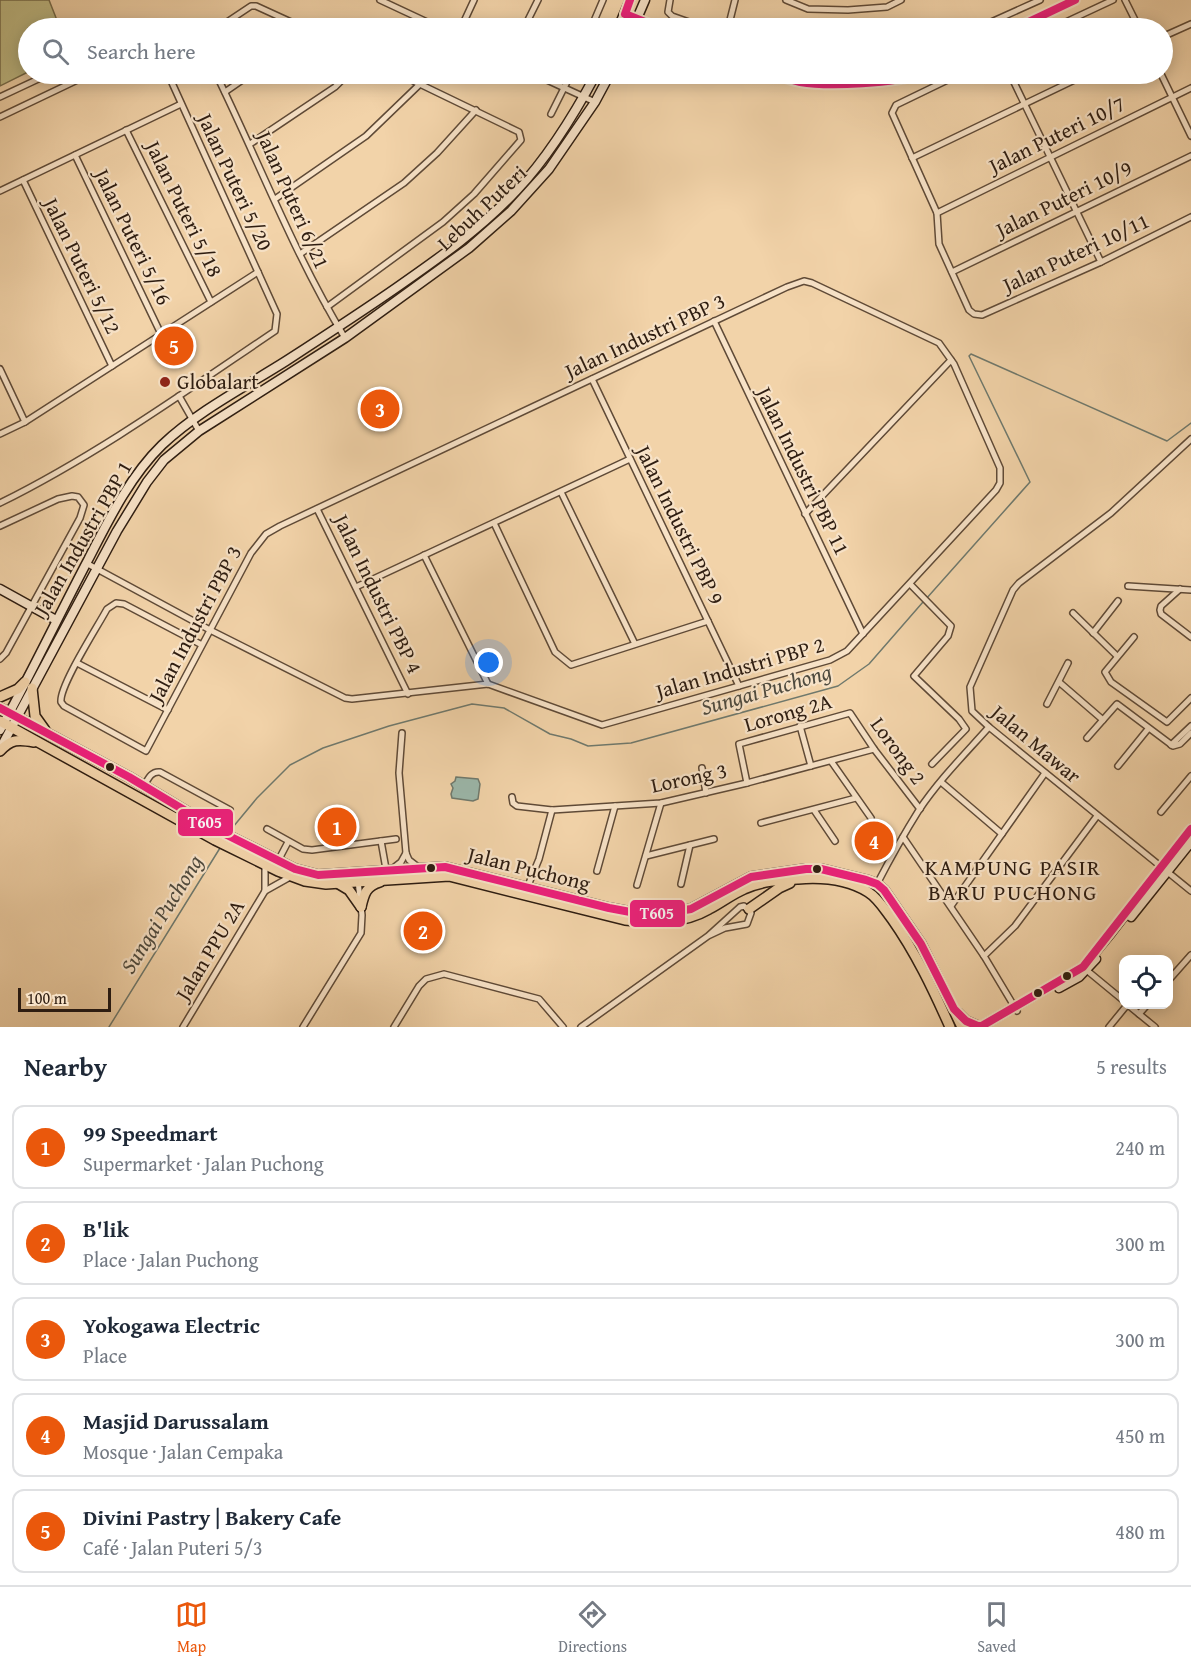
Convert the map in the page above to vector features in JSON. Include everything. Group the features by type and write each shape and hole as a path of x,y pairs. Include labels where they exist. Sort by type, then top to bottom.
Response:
{"main road":[{"path":"623,18 630,0"},
{"path":"639,18 645,0"},
{"name":"Lebuh Puteri","path":"337,324 449,251 502,206 544,158 591,84"},
{"name":"Lebuh Puteri","path":"345,338 469,248 511,211 549,169 605,84"},
{"name":"Jalan Industri PBP 1","path":"29,685 56,620 86,562 120,501 160,447 192,421 337,324"},
{"name":"Jalan Industri PBP 1","path":"13,715 122,523 149,479 164,460 199,432 345,338"},
{"path":"0,589 56,620"},
{"path":"0,697 29,685 35,716 47,733"},
{"name":"Jalan Puchong","path":"0,708 144,786 217,835"},
{"path":"0,750 4,725 13,715"},
{"name":"Jalan Puchong","path":"4,725 236,845 266,865 292,877 318,883 338,884 358,877 418,867 445,867 624,911 657,914 691,909 737,883 765,874 821,869 877,884"},
{"path":"0,750 16,739 42,744"},
{"path":"988,1027 1085,969 1164,869 1191,829"},
{"path":"1164,869 1191,842"},
{"name":"Jalan Puchong","path":"236,845 295,869 318,875 358,877"},
{"path":"362,907 364,894 369,887 390,872"},
{"name":"Jalan Puchong","path":"390,872 449,876 625,920 654,922 694,917 758,884 812,878 843,882 862,888 876,899 909,943 950,1027"},
{"path":"749,909 779,888 812,878"},
{"path":"338,884 349,890 362,907"},
{"path":"877,884 890,898 921,944 962,1027"},
{"path":"954,1009 966,1021 980,1027 1016,1009"}],"street":[{"path":"380,0 419,18"},
{"path":"465,18 474,0"},
{"path":"529,18 538,0"},
{"path":"595,18 603,0"},
{"path":"670,0 668,12 678,18"},
{"path":"730,18 735,0"},
{"path":"786,0 808,9 848,10 887,7 902,0"},
{"path":"1000,18 1040,0"},
{"path":"1037,18 1075,0"},
{"path":"1074,18 1113,0"},
{"path":"1125,0 1133,18"},
{"path":"233,18 251,6 282,18"},
{"path":"625,14 634,18"},
{"path":"1173,32 1191,24"},
{"path":"0,97 28,84"},
{"path":"0,117 69,84"},
{"name":"Jalan Puteri 5/20","path":"0,503 51,477 179,396 275,331 277,314 172,84"},
{"name":"Jalan Puteri 6/21","path":"221,84 313,283 345,338"},
{"path":"225,92 237,84"},
{"path":"250,144 338,84"},
{"path":"275,199 366,136 420,84 519,132 521,140 474,194 443,222 327,307"},
{"path":"555,84 595,102"},
{"path":"551,114 566,84"},
{"path":"939,84 896,105 892,113 937,213 939,244 952,272"},
{"path":"1015,84 1101,262"},
{"path":"912,158 1066,84"},
{"path":"1166,84 1191,136"},
{"name":"Jalan Puteri 10/7","path":"937,213 1191,88"},
{"path":"0,191 181,104"},
{"path":"300,254 404,183 437,153 476,110"},
{"name":"Jalan Puteri 5/18","path":"126,130 211,302"},
{"name":"Jalan Puteri 5/16","path":"75,155 161,334"},
{"name":"Jalan Puteri 10/9","path":"952,272 1191,156"},
{"name":"Jalan Puteri 5/12","path":"23,180 112,366"},
{"name":"Jalan Puteri 10/11","path":"952,272 969,310 974,314 982,315 1101,262 1191,217"},
{"path":"0,434 25,422 258,272"},
{"name":"Jalan Industri PBP 3","path":"77,663 61,693 61,702 64,706 146,751 255,546 272,531 714,321 804,281 939,343 951,360 1000,468 1000,483 996,490 862,634"},
{"name":"Jalan Industri PBP 11","path":"714,321 862,634"},
{"path":"806,514 951,360"},
{"path":"0,369 25,422"},
{"name":"Jalan Industri PBP 9","path":"592,379 739,686"},
{"path":"179,396 199,432"},
{"name":"Jalan Mawar","path":"1191,439 1111,513 1018,583 970,687 972,711 989,727 1191,891"},
{"path":"356,587 630,459"},
{"path":"561,492 635,644"},
{"path":"0,526 65,497 78,497 84,505 80,518 6,653 0,659"},
{"name":"Jalan Industri PBP 4","path":"317,509 408,694"},
{"path":"494,523 555,652 571,665 708,621"},
{"path":"424,555 488,684"},
{"name":"Jalan Industri PBP 2","path":"86,562 210,630 345,698 408,694 488,684 602,725 830,660 847,651 862,634"},
{"path":"910,584 951,626 948,636 914,676 959,719 966,729 932,764"},
{"path":"1128,586 1191,590"},
{"path":"1180,590 1161,606 1160,610 1161,614 1191,637"},
{"path":"1094,633 1118,601"},
{"path":"168,710 77,663 107,609 116,603 124,604 202,645"},
{"path":"1073,613 1117,656"},
{"path":"1134,637 1105,672 1111,682 1167,723 1191,698"},
{"path":"1047,704 1068,663"},
{"path":"1059,682 1103,720"},
{"path":"1087,738 1117,704 1171,745 1180,744 1191,733"},
{"path":"1185,706 1191,711"},
{"name":"Lorong 2A","path":"747,783 739,744 850,713"},
{"name":"Lorong 2","path":"850,713 920,809"},
{"path":"800,726 812,766"},
{"path":"1171,745 1191,726"},
{"path":"877,884 920,809 989,727"},
{"path":"1118,766 1148,729"},
{"path":"402,734 399,772 406,853 409,860 418,867"},
{"name":"Lorong 3","path":"512,797 513,803 517,806 552,810 661,803 747,783 874,748"},
{"path":"831,761 871,818"},
{"path":"702,768 706,793"},
{"path":"144,786 151,774 160,772 230,810"},
{"path":"951,906 1045,773"},
{"path":"1161,812 1191,776"},
{"path":"941,782 1002,834"},
{"path":"761,823 856,798"},
{"path":"637,885 661,803"},
{"path":"597,872 615,806"},
{"path":"527,888 539,859 552,810"},
{"path":"814,810 835,841"},
{"path":"984,956 1015,926 1097,816"},
{"path":"267,829 288,842 303,849 312,850 396,839"},
{"path":"903,837 984,956 1016,1009"},
{"path":"646,856 714,839"},
{"path":"381,841 390,872 401,862 406,853"},
{"path":"278,861 288,842"},
{"path":"681,884 690,845"},
{"path":"266,865 265,891 292,877"},
{"path":"303,1027 361,933 362,907 358,877"},
{"name":"Jalan PPU 2A","path":"183,1027 265,891"},
{"path":"581,1027 708,936 725,928 747,924 751,919 749,909 744,906 740,907 708,936"},
{"path":"1173,975 1191,955"},
{"path":"1185,962 1191,967"},
{"path":"1085,969 1119,997"},
{"path":"394,1027 419,986 426,980 444,974 539,999 563,1027"},
{"path":"1109,1027 1124,1009"},
{"path":"1132,1009 1155,1027"},
{"path":"1139,1014 1144,1009"}],"shaded area":[{"path":"0,0 49,0 56,18 18,18 18,77 0,86"},
{"path":"456,777 478,779 480,784 478,799 473,801 452,798 451,784"}],"waterway":[{"name":"Sungai Puchong","path":"926,599 1030,482 969,356 971,354 1167,441 1191,423"},
{"name":"Sungai Puchong","path":"233,827 257,798 290,765 323,748 389,726 472,704 504,708 550,734 588,746 631,743 838,686 869,664 923,602"},
{"name":"Sungai Puchong","path":"109,1027 220,848"}],"transit line":[{"name":"T605","path":"630,0 625,14 635,18"},
{"name":"T605","path":"1037,18 1075,0"},
{"name":"T605","path":"828,84 845,84"},
{"name":"T605","path":"0,708 129,777 219,831 295,869 318,875 445,867 641,914 691,909 751,877 821,869 866,880 877,884 884,890 921,944 954,1009 966,1021 980,1027 1083,967 1191,829"}],"place":[{"name":"Divini Pastry | Bakery Cafe","path":"174,346"},
{"name":"Globalart","path":"165,382"},
{"name":"Yokogawa Electric","path":"380,409"},
{"name":"99 Speedmart","path":"337,827"},
{"name":"Masjid Darussalam","path":"874,841"},
{"name":"B'lik","path":"423,931"}],"district":[{"name":"KAMPUNG PASIR BARU PUCHONG","path":"1013,880"}]}
